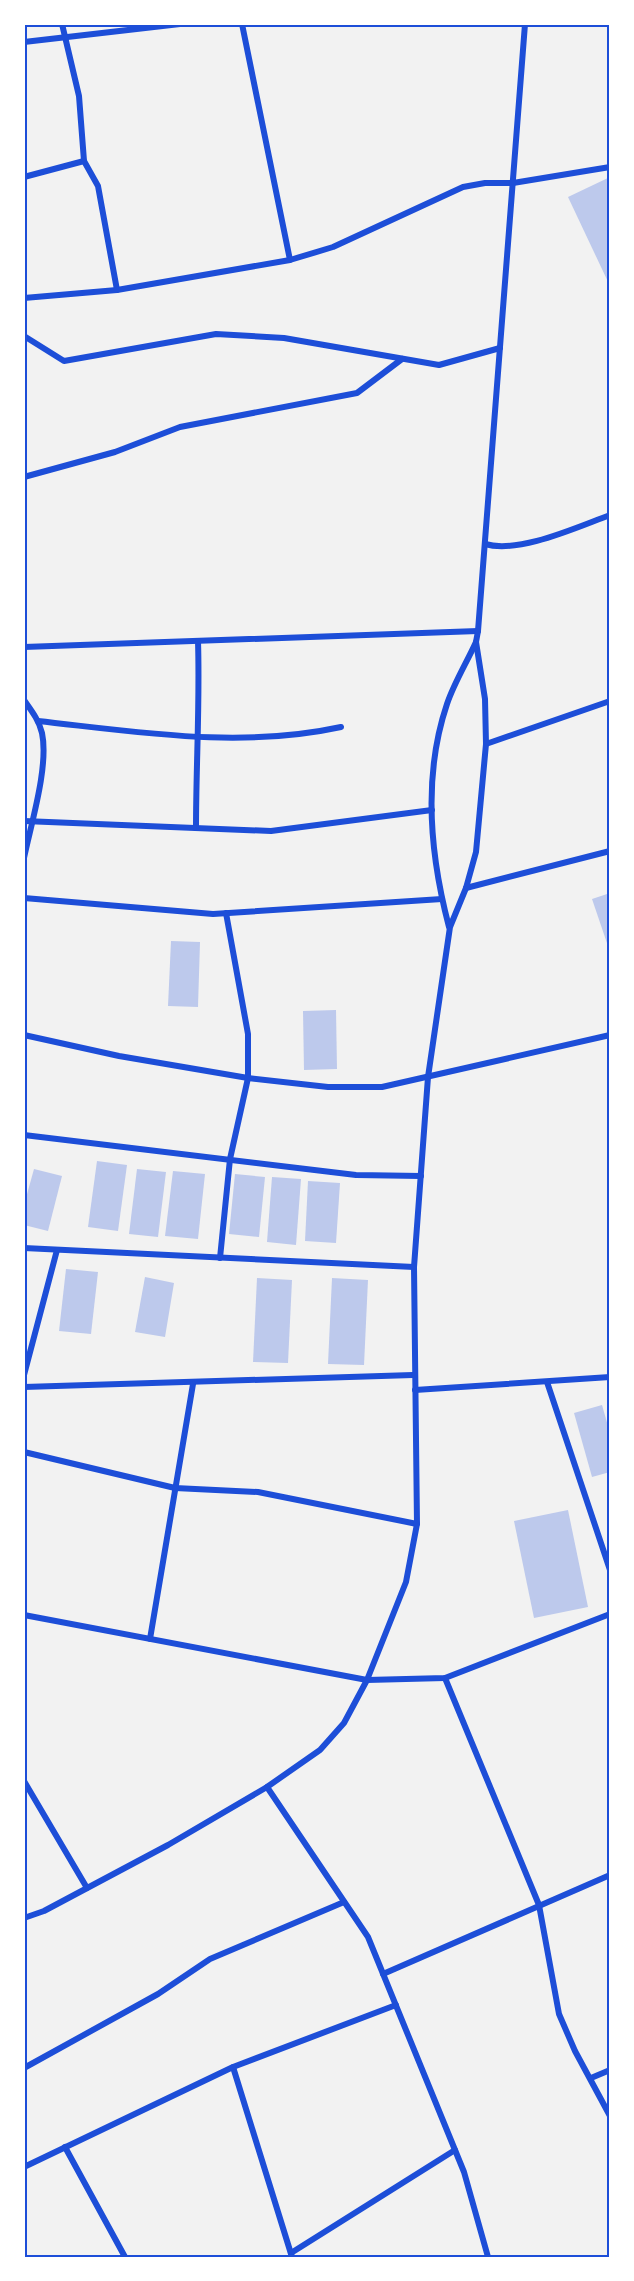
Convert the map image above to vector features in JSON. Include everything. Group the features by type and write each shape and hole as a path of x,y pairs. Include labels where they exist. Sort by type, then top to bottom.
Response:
{"street":[{"path":"62,24 67,37 79,96 84,161 98,186 117,290"},
{"path":"24,42 180,24"},
{"path":"243,24 290,260"},
{"path":"450,927 442,899 432,810 432,768 447,703 476,642 478,631 525,24"},
{"path":"24,177 84,161"},
{"path":"24,298 117,290 290,260 333,247 463,188 485,183 513,183 610,167"},
{"path":"24,336 64,361 216,334 284,338 439,365 500,348"},
{"path":"24,477 116,452 180,427 357,393 402,358"},
{"path":"485,544 495,547 516,545 567,531 610,515"},
{"path":"24,647 478,631"},
{"path":"196,828 197,738 200,715 198,640"},
{"path":"24,1918 44,1911 87,1888 267,1788 320,1750 344,1723 367,1680 406,1582 417,1524 413,1375 414,1267 428,1077 450,927 466,888 476,852 486,744 485,699 476,642"},
{"path":"24,700 38,721 43,744 39,790 28,821 24,858"},
{"path":"486,744 610,701"},
{"path":"38,721 197,738 298,736 341,727"},
{"path":"28,821 271,831 432,810"},
{"path":"466,888 610,851"},
{"path":"24,898 226,913 442,899"},
{"path":"220,1258 230,1159 248,1078 248,1034 226,913"},
{"path":"24,1035 108,1053 248,1078 328,1087 382,1087 610,1035"},
{"path":"24,1135 356,1174 421,1176"},
{"path":"24,1248 414,1267"},
{"path":"24,1375 57,1250"},
{"path":"24,1387 193,1384 413,1375"},
{"path":"415,1390 610,1377"},
{"path":"547,1382 610,1570"},
{"path":"150,1639 193,1384"},
{"path":"24,1452 176,1488 258,1492 417,1524"},
{"path":"24,1615 367,1680 445,1678 610,1614"},
{"path":"445,1678 538,1905 559,2013 575,2051 610,2116"},
{"path":"24,1781 87,1888"},
{"path":"267,1788 368,1937 455,2150 488,2257"},
{"path":"383,1974 610,1875"},
{"path":"24,2068 158,1994 210,1959 344,1902"},
{"path":"24,2167 232,2067 396,2005"},
{"path":"232,2067 292,2255 455,2150"},
{"path":"591,2078 610,2070"},
{"path":"65,2147 125,2257"}],"building":[{"path":"610,177 610,286 568,197"},
{"path":"610,893 610,952 592,899"},
{"path":"171,941 200,942 198,1007 168,1006"},
{"path":"336,1010 337,1069 304,1070 303,1011"},
{"path":"97,1161 127,1165 118,1231 88,1227"},
{"path":"34,1169 62,1176 48,1231 24,1225 24,1205"},
{"path":"137,1169 166,1172 158,1237 129,1234"},
{"path":"173,1171 205,1174 198,1239 165,1236"},
{"path":"235,1174 265,1177 259,1237 229,1234"},
{"path":"272,1177 301,1179 296,1245 267,1242"},
{"path":"308,1181 340,1183 336,1243 305,1241"},
{"path":"66,1269 98,1272 91,1334 59,1331"},
{"path":"145,1277 174,1283 165,1337 135,1332"},
{"path":"257,1278 292,1280 288,1363 253,1362"},
{"path":"332,1278 368,1280 364,1365 328,1364"},
{"path":"602,1405 610,1433 610,1472 592,1477 574,1413"},
{"path":"568,1510 588,1607 534,1618 514,1521"}]}
